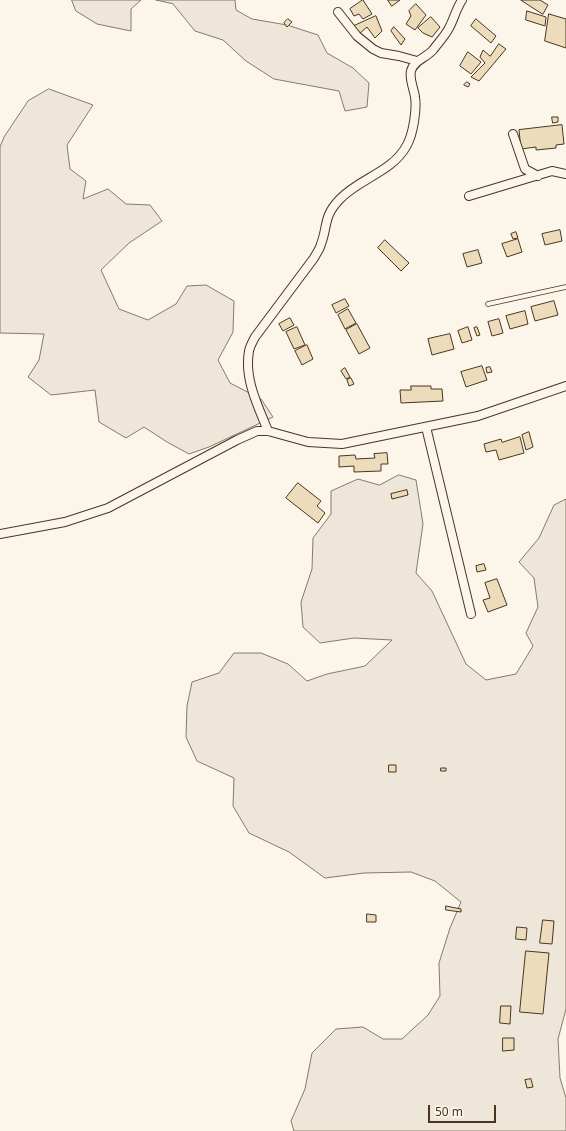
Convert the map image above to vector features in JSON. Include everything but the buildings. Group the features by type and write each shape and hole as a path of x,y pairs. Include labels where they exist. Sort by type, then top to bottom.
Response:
{"street":[{"path":"268,431 252,389 248,371 249,350 262,327 314,258 321,245 326,220 331,209 339,199 350,190 386,169 406,148 410,140 415,109 411,74 412,69 417,62 431,52 449,29 462,0"},
{"path":"338,12 357,36 373,49 381,53 399,56 417,62"},
{"path":"513,134 525,169 538,176"},
{"path":"469,196 552,171 566,174"},
{"path":"0,534 66,522 108,508 257,431 268,431 308,442 342,444 478,416 566,386"},
{"path":"426,426 471,614"}],"lane":[{"path":"488,304 566,287"}],"shaded area":[{"path":"72,0 141,0 131,9 131,31 97,24 76,11"},
{"path":"156,0 235,0 236,10 252,19 287,25 318,35 327,53 353,68 369,83 367,107 345,111 339,91 274,79 246,61 223,40 195,31 173,4"},
{"path":"49,89 93,105 67,145 70,169 86,181 83,199 108,189 126,204 150,205 162,221 129,243 101,270 119,309 148,320 176,304 187,286 206,285 234,301 233,332 218,360 230,383 261,399 273,417 209,447 189,454 144,427 126,438 99,422 95,390 51,395 28,377 39,360 44,334 0,333 0,147 4,137 28,101"},
{"path":"399,475 416,480 423,524 416,573 432,591 466,664 486,680 516,674 533,646 526,633 538,607 534,578 519,562 539,538 554,505 566,499 566,1009 558,1039 560,1078 566,1098 566,1131 294,1131 291,1121 305,1089 312,1053 336,1029 363,1027 383,1039 402,1039 428,1015 440,996 439,963 450,928 461,902 435,881 411,872 364,873 325,878 289,852 249,833 233,806 234,778 197,761 186,737 187,706 192,682 219,673 234,653 261,653 288,664 307,681 327,674 365,666 392,640 354,638 320,643 303,627 301,602 312,569 313,538 331,514 331,491 358,479 379,485"}]}
